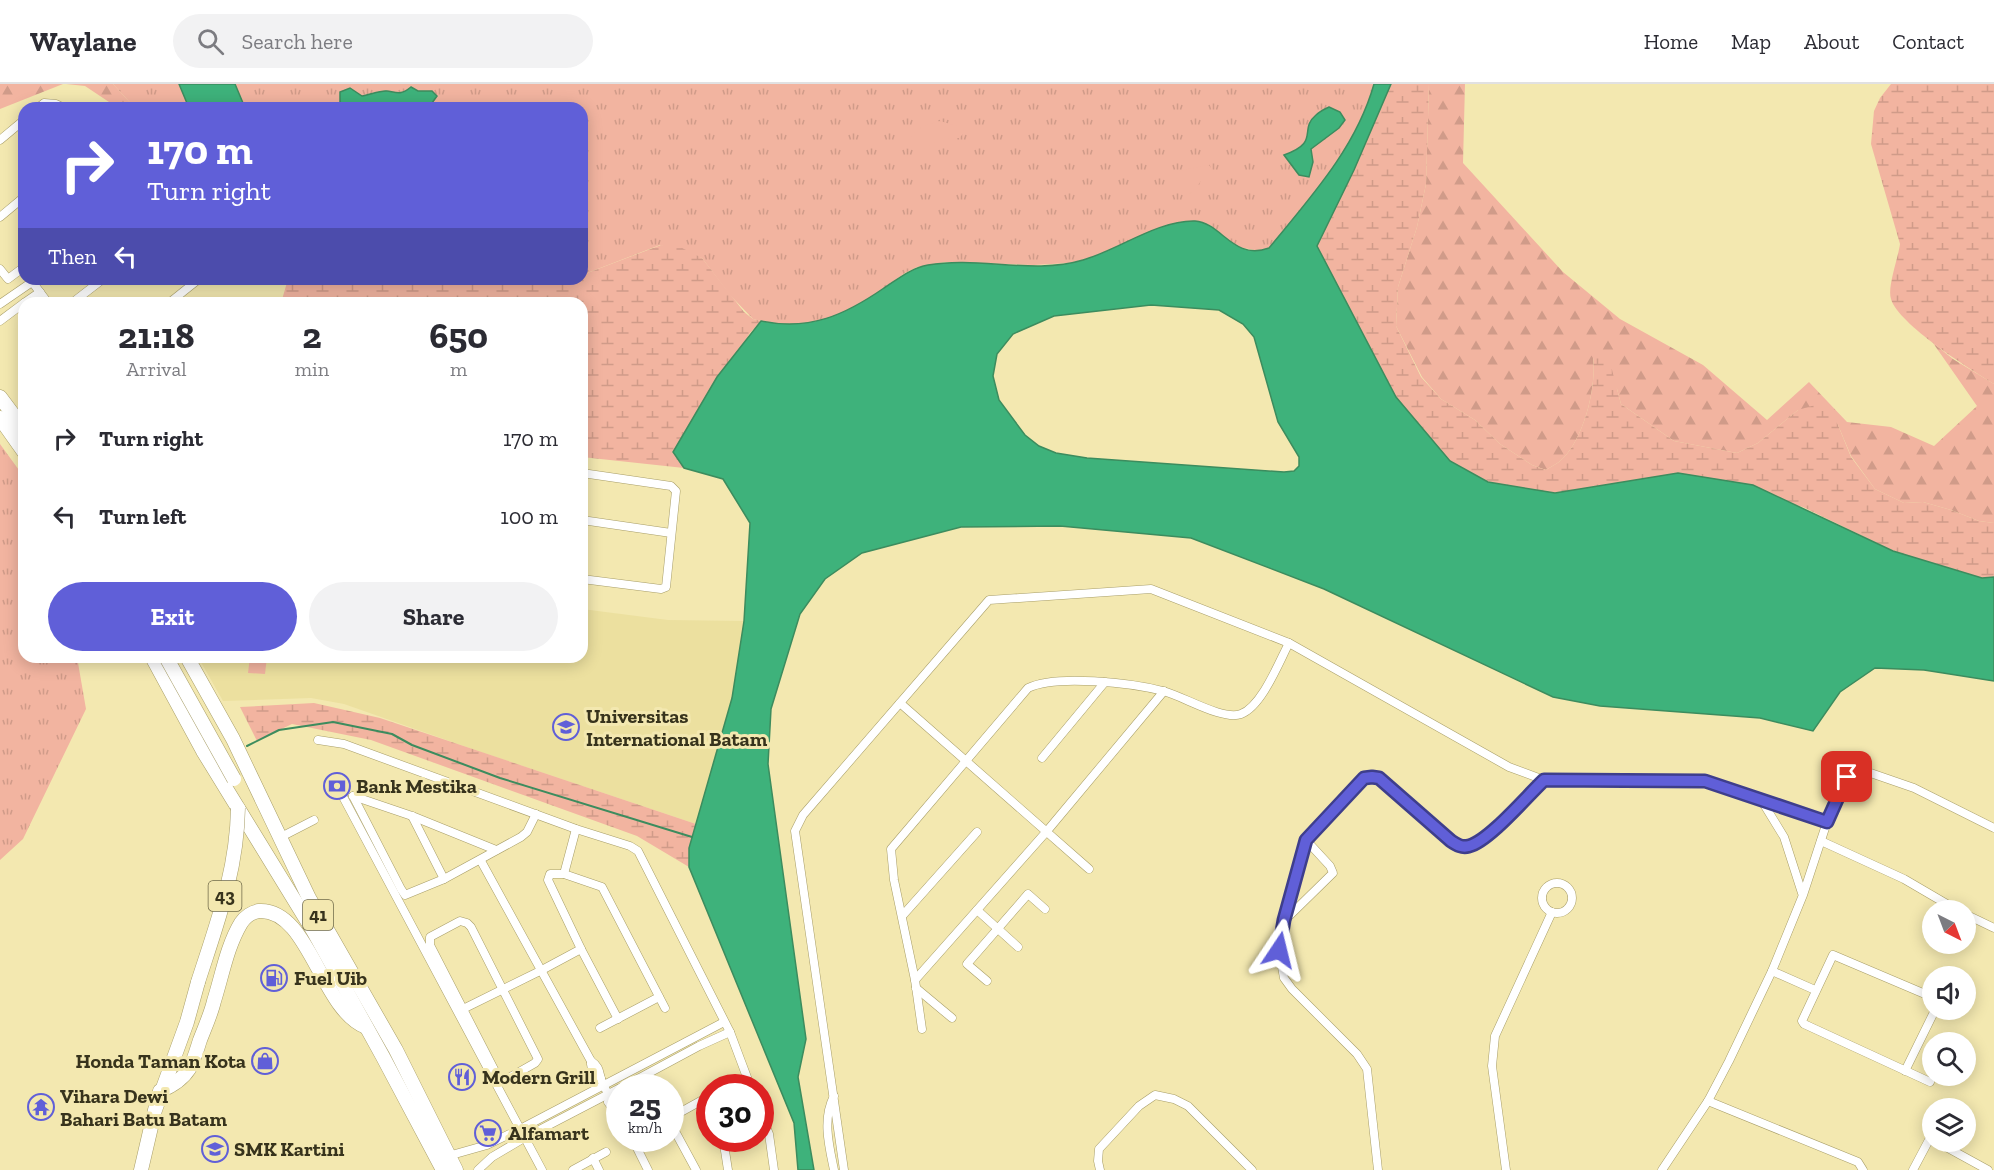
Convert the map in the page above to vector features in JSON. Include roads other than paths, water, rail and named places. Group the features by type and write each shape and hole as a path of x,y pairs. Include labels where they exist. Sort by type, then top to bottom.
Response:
{"highway":[{"path":"0,397 18,421"},
{"path":"0,418 18,444"},
{"path":"155,663 203,751 211,755 224,754 233,739"},
{"name":"43","path":"141,1170 160,1092 187,1022 232,870 238,834 237,788 229,769 169,663"},
{"name":"41","path":"190,663 233,739 309,898 390,1053 456,1170"},
{"name":"41","path":"203,751 308,922 368,1028 390,1053 443,1170"},
{"path":"160,1092 183,1077 190,1067 241,923 247,916 257,911 282,917 291,926 346,1011 357,1024 368,1028"}],"street":[{"path":"0,140 18,125"},
{"path":"0,217 18,203"},
{"path":"0,269 8,279 18,272"},
{"path":"0,304 25,285"},
{"path":"35,285 44,297"},
{"path":"80,297 95,285"},
{"path":"176,297 192,285"},
{"path":"33,297 40,292"},
{"path":"0,321 18,308"},
{"path":"588,475 674,488 676,491 666,587 661,589 588,580"},
{"path":"588,521 671,533"},
{"path":"844,1170 795,831 803,815 989,600 1151,589 1289,643 1509,767 1544,780 1705,781 1827,822"},
{"path":"922,1029 916,984 894,880 891,849 1028,688 1037,683 1048,682 1105,682 1164,691 1228,716 1241,715 1257,702 1289,643"},
{"path":"1042,758 1105,682"},
{"path":"916,984 1164,691"},
{"path":"900,703 1089,869"},
{"path":"318,740 344,744 576,829 630,846 641,854 730,1032 746,1074"},
{"path":"1662,1170 1708,1101 1772,971 1803,895 1827,822 1847,777 1852,771 1859,769 1914,788 1994,828"},
{"path":"1378,1170 1367,1069 1357,1054 1292,989 1284,978 1279,950 1284,920 1306,840 1364,778 1379,778 1451,841 1460,846 1469,846 1483,840 1544,780"},
{"path":"333,789 341,793 542,1170"},
{"path":"496,850 412,816 353,796 403,894 409,895 481,861 521,837 527,832 536,814"},
{"path":"1760,798 1784,837 1803,895"},
{"path":"412,816 444,879"},
{"path":"279,837 314,820"},
{"path":"564,874 576,829"},
{"path":"903,915 977,832"},
{"path":"1284,920 1333,873 1330,866 1306,840"},
{"path":"1821,841 1904,879 1940,900"},
{"path":"481,861 540,971 591,1061 599,1070 606,1090"},
{"path":"618,1019 548,880 550,874 564,874 602,887 665,1008"},
{"path":"1550,884 1564,884 1571,891 1570,905 1563,912 1552,912 1544,905 1544,891 1550,884"},
{"path":"987,981 967,964 1028,894 1045,909"},
{"path":"977,910 1018,947"},
{"path":"1506,1170 1492,1066 1495,1036 1552,912"},
{"path":"1976,919 1994,928"},
{"path":"460,921 466,923 471,927 502,990 538,1059 505,1080 498,1077 430,945 430,938 460,921"},
{"path":"463,1009 581,949"},
{"path":"1922,993 1834,955 1815,990 1802,1021 1922,1078"},
{"path":"1772,971 1815,990"},
{"path":"916,984 952,1018"},
{"path":"600,1028 659,997"},
{"path":"1905,1071 1930,1020"},
{"path":"448,1156 487,1145 602,1082 724,1022"},
{"path":"646,1074 730,1032"},
{"path":"663,1053 667,1063"},
{"path":"1100,1170 1099,1149 1139,1106 1155,1095 1174,1098 1188,1106 1252,1170"},
{"path":"834,1096 829,1107 828,1121 829,1147 834,1170"},
{"path":"478,1170 492,1156 524,1138 606,1099"},
{"path":"1708,1101 1858,1162 1863,1170"},
{"path":"684,1147 696,1170"},
{"path":"573,1170 606,1152"},
{"path":"639,1152 648,1170"},
{"path":"725,1152 728,1170"},
{"path":"772,1152 774,1170"},
{"path":"1913,1170 1925,1152"},
{"path":"1956,1152 1988,1170"},
{"path":"593,1158 599,1170"}],"waterway":[{"path":"247,746 279,730 333,722 392,734 412,745 500,778 692,837"}],"place":[{"name":"Universitas International Batam","path":"566,727"},
{"name":"Bank Mestika","path":"337,786"},
{"name":"Fuel Uib","path":"274,978"},
{"name":"Honda Taman Kota","path":"265,1061"},
{"name":"Modern Grill","path":"462,1077"},
{"name":"Vihara Dewi Bahari Batu Batam","path":"41,1107"},
{"name":"Alfamart","path":"488,1133"},
{"name":"SMK Kartini","path":"215,1149"}]}
